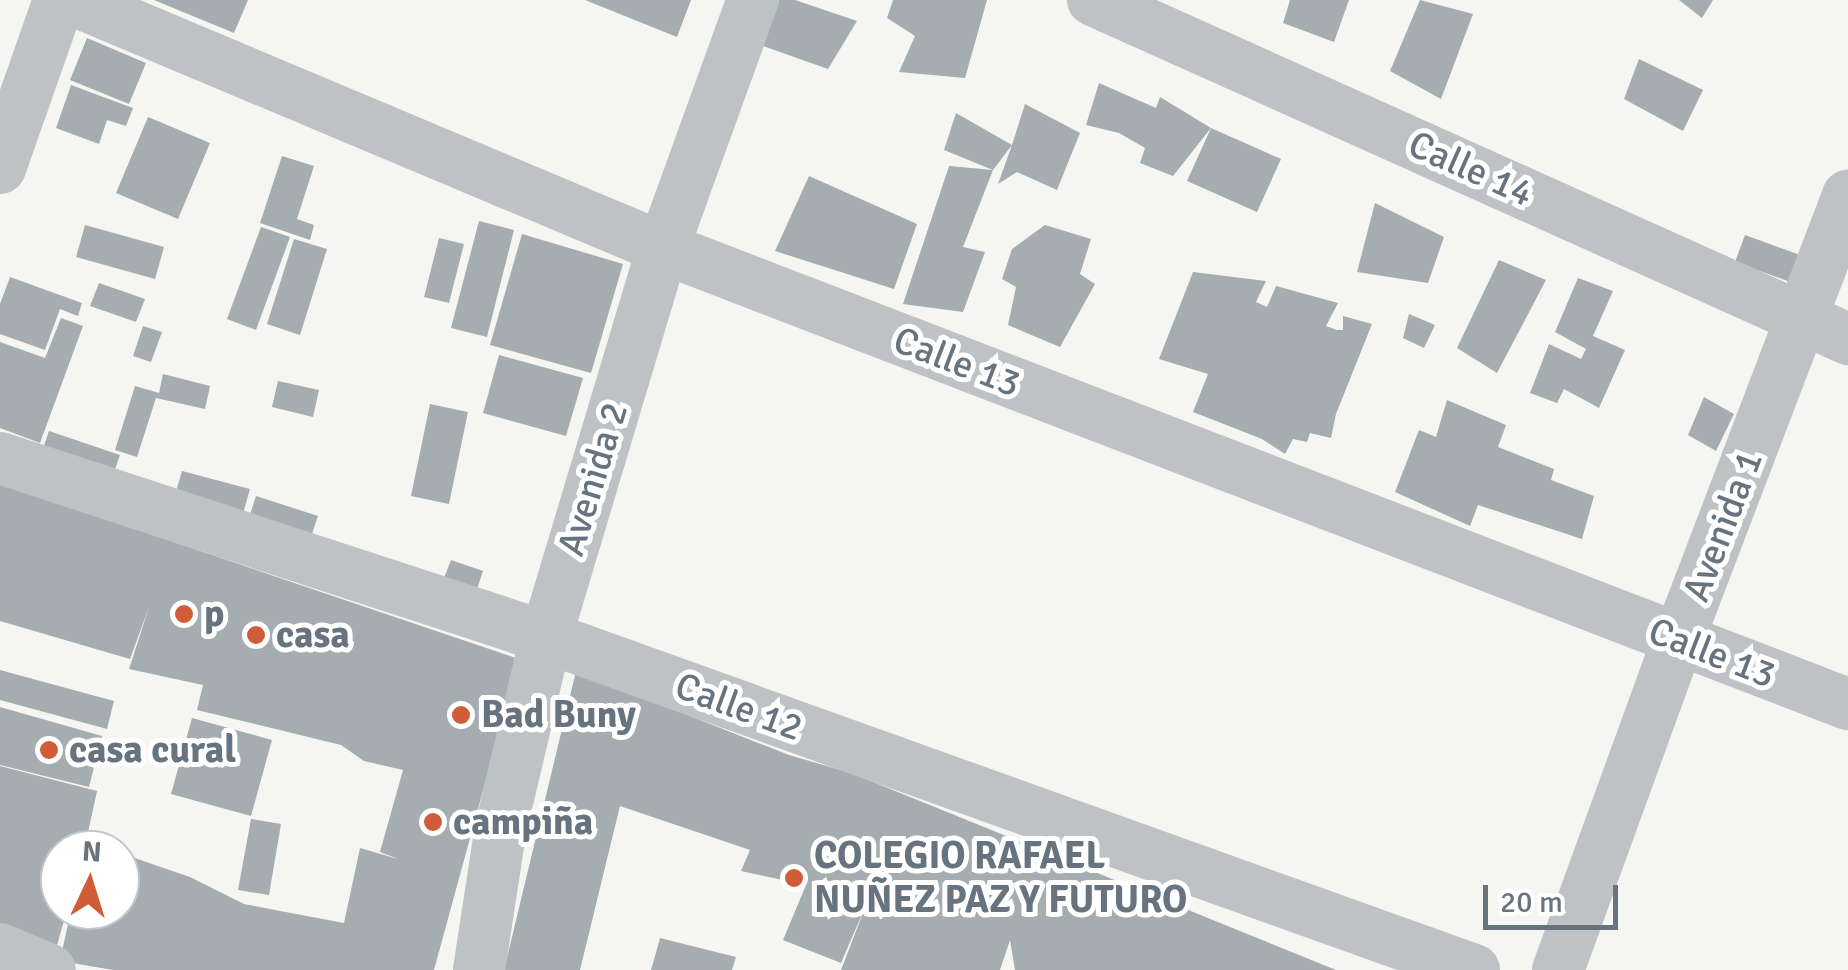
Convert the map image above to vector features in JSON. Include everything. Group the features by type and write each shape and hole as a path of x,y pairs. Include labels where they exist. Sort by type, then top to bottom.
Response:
{"street":[{"path":"0,168 60,0"},
{"name":"Calle 13","path":"73,0 663,248 1848,704"},
{"name":"Avenida 2","path":"479,970 500,832 546,637 663,248 753,0"},
{"name":"Calle 14","path":"1093,0 1826,329"},
{"name":"Avenida 1","path":"1558,970 1678,641 1826,329 1848,195"},
{"name":"Calle 12","path":"0,458 546,637 1474,970"},
{"path":"0,949 50,970"}],"building":[{"path":"154,0 248,0 234,33"},
{"path":"585,0 691,0 677,37"},
{"path":"779,0 795,0 857,21 828,69 763,46"},
{"path":"893,0 987,0 965,78 899,72 915,36 887,18"},
{"path":"1290,0 1349,0 1334,42 1283,23"},
{"path":"1420,0 1473,14 1441,99 1390,71"},
{"path":"1679,0 1713,0 1702,18"},
{"path":"87,38 146,63 129,104 70,80"},
{"path":"1639,59 1703,90 1683,131 1624,99"},
{"path":"1099,83 1156,108 1160,97 1211,128 1173,176 1140,163 1145,148 1119,133 1086,125"},
{"path":"71,85 133,108 126,126 107,120 99,144 56,128"},
{"path":"1025,104 1080,133 1057,190 1017,172 998,184"},
{"path":"956,113 1012,145 993,170 944,150"},
{"path":"148,117 210,143 178,219 116,193"},
{"path":"1211,128 1281,159 1257,212 1187,181"},
{"path":"282,156 314,166 297,219 314,225 310,240 260,223"},
{"path":"949,166 993,170 963,247 985,252 963,312 903,304"},
{"path":"809,176 917,224 894,289 775,251"},
{"path":"1375,203 1444,237 1428,283 1357,272"},
{"path":"479,221 514,230 487,337 451,328"},
{"path":"85,225 164,247 155,279 76,257"},
{"path":"1045,225 1091,239 1080,274 1095,284 1060,347 1008,325 1016,287 1002,279 1012,249"},
{"path":"261,227 290,237 256,330 227,319"},
{"path":"522,234 623,264 591,373 490,345"},
{"path":"1745,235 1803,256 1793,283 1735,262"},
{"path":"439,238 464,244 449,303 424,297"},
{"path":"294,239 327,249 300,335 267,324"},
{"path":"1499,260 1546,280 1497,373 1457,348"},
{"path":"1193,272 1266,281 1256,302 1267,307 1276,286 1338,303 1326,326 1337,330 1343,330 1343,316 1372,324 1336,414 1331,438 1310,433 1307,442 1293,439 1285,454 1262,439 1193,412 1208,374 1159,359"},
{"path":"10,277 82,303 78,316 60,309 45,350 0,334 0,304"},
{"path":"1578,278 1613,291 1593,336 1625,350 1599,408 1564,389 1557,403 1530,393 1549,344 1581,359 1586,349 1555,332"},
{"path":"99,283 145,299 136,322 90,306"},
{"path":"1409,314 1435,325 1424,348 1403,338"},
{"path":"61,318 83,326 40,443 0,428 0,342 45,358"},
{"path":"143,326 162,332 151,362 133,356"},
{"path":"499,355 583,378 566,436 483,413"},
{"path":"163,374 210,386 205,409 156,398 137,457 115,450 135,386 159,393"},
{"path":"278,381 319,390 313,417 272,407"},
{"path":"1704,397 1734,414 1716,451 1688,435"},
{"path":"1447,400 1506,425 1498,447 1554,469 1551,480 1594,496 1582,539 1478,505 1470,526 1395,492 1419,430 1436,437"},
{"path":"430,404 468,412 449,504 411,496"},
{"path":"49,431 120,455 111,481 40,457"},
{"path":"182,471 250,489 240,524 172,505"},
{"path":"0,483 519,659 434,970 113,970 60,961 67,930 140,930 140,860 190,877 244,904 344,923 360,848 398,859 380,852 403,770 364,761 341,745 197,710 203,685 129,669 149,607 130,659 0,621"},
{"path":"256,496 318,516 309,543 247,524"},
{"path":"451,560 483,571 477,589 444,578"},
{"path":"0,670 114,701 107,729 0,700"},
{"path":"576,671 789,755 851,773 1336,970 1015,970 1010,940 1000,970 841,970 866,905 841,963 783,940 806,885 741,871 750,850 620,806 580,970 504,970"},
{"name":"casa cural","path":"0,707 102,736 89,787 0,765"},
{"path":"192,718 272,740 251,816 171,794"},
{"path":"0,766 97,791 89,830 40,830 40,930 61,930 56,949 0,930"},
{"path":"251,819 281,824 269,895 238,890"},
{"path":"660,938 736,957 732,970 651,970"}],"place":[{"name":"p","path":"184,614"},
{"name":"casa","path":"256,635"},
{"name":"Bad Buny","path":"461,715"},
{"name":"casa cural","path":"49,750"},
{"name":"campiña","path":"433,822"},
{"name":"COLEGIO RAFAEL NUÑEZ PAZ Y FUTURO","path":"794,878"}]}
